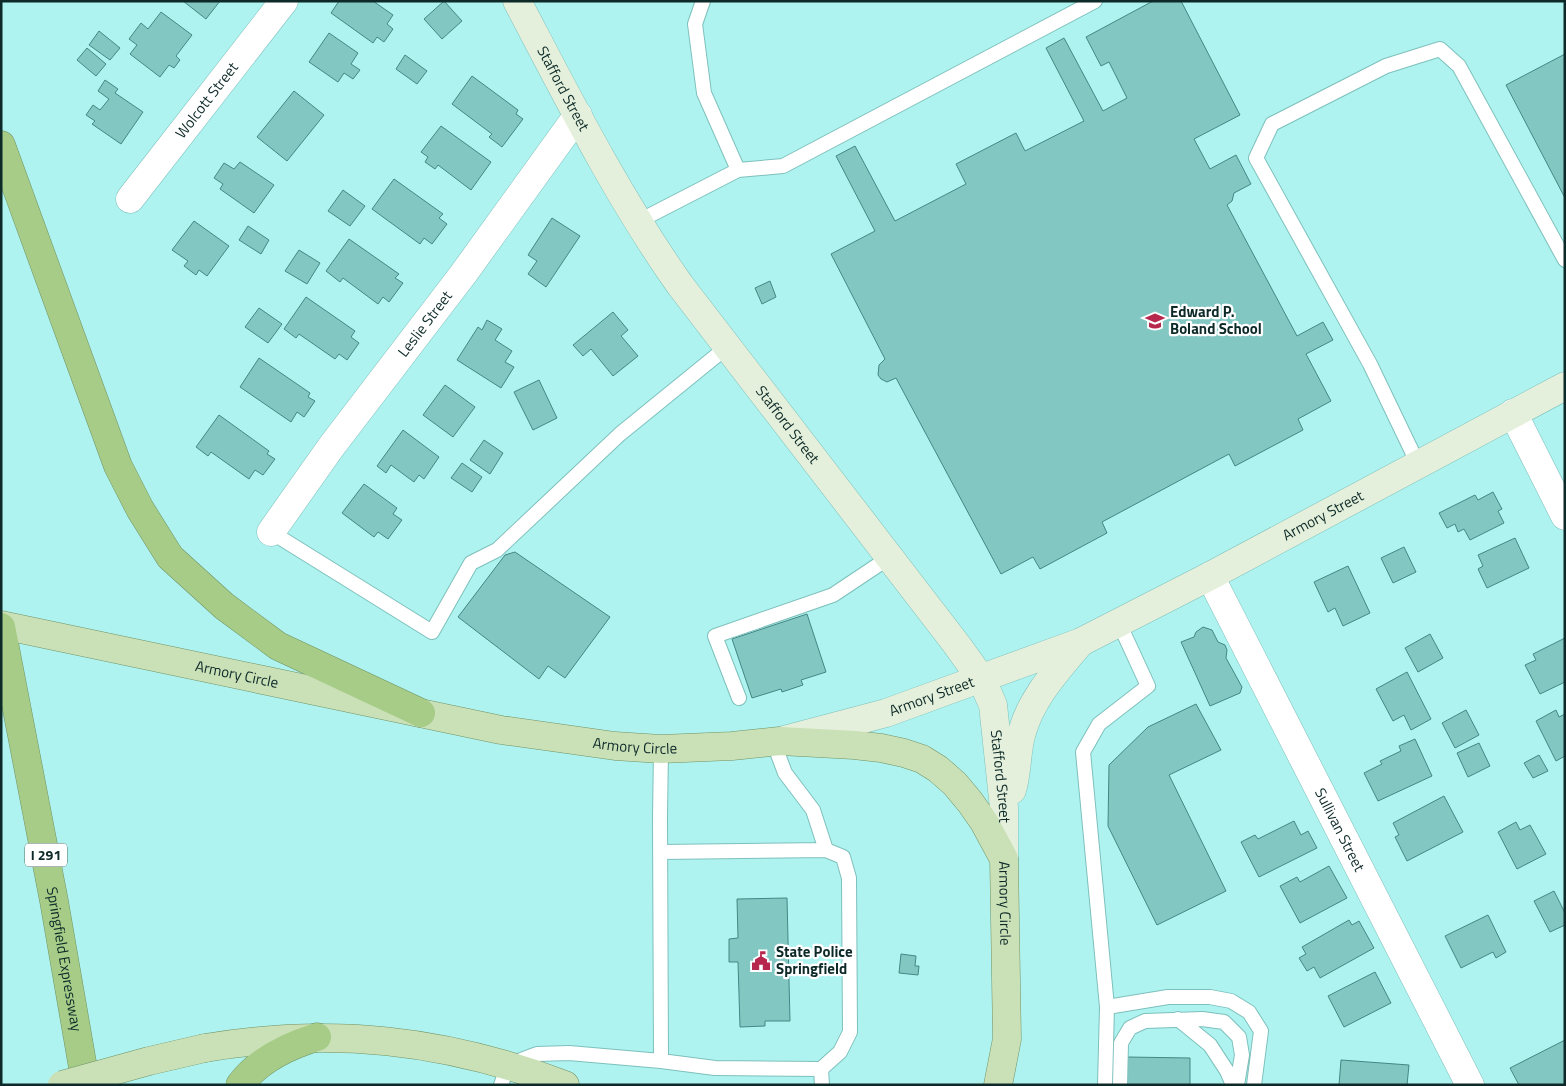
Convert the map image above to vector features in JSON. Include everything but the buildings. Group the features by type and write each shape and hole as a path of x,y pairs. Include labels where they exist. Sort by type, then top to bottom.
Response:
{"highway":[{"path":"1,145 118,466 140,510 170,557 224,606 278,646 421,713"},
{"name":"Springfield Expressway","path":"1,626 54,901 86,1085"},
{"path":"240,1085 252,1071 277,1053 317,1037"}],"main road":[{"name":"Stafford Street","path":"517,1 637,222 680,285 890,557 982,680 993,706 1004,818 1004,858"},
{"name":"Armory Street","path":"776,741 886,713 982,680 1080,642 1210,576 1565,386"},
{"name":"Armory Circle","path":"1,626 91,643 501,730 554,738 615,746 661,749 714,747 776,741 881,748 922,759 938,769 955,784 970,802 984,822 1004,858 1007,1039 998,1085"},
{"name":"Armory Street","path":"1004,818 1014,785 1022,732 1034,703 1048,679 1080,642"},
{"path":"62,1085 205,1048 245,1042 317,1037 406,1043 438,1049 504,1075 565,1085"},
{"path":"1007,1039 1013,1085"}],"street":[{"name":"Wolcott Street","path":"130,199 284,1"},
{"name":"Leslie Street","path":"271,532 330,447 464,273 578,115"},
{"path":"1513,413 1565,516"},
{"name":"Sullivan Street","path":"1210,576 1470,1085"}],"lane":[{"path":"704,1 695,24 704,93 738,170"},
{"path":"637,222 738,170 783,166 1095,1"},
{"path":"1418,464 1370,364 1256,158 1272,124 1386,66 1440,49 1459,66 1565,260"},
{"path":"271,532 432,632 471,563 498,550 620,434 727,347"},
{"path":"739,698 715,636 833,596 890,557"},
{"path":"1105,1085 1107,1007 1083,752 1099,724 1148,686 1119,623"},
{"path":"776,741 785,773 813,810 826,850"},
{"path":"661,749 661,1061"},
{"path":"504,1075 537,1054 569,1053 715,1068 821,1069 840,1052 850,1032 849,878 843,857 826,850 660,852"},
{"path":"1107,1007 1168,997 1210,997 1231,1001 1249,1012 1260,1032 1254,1085"},
{"path":"1120,1085 1121,1044 1130,1028 1145,1021 1202,1019 1224,1022 1239,1037 1242,1055 1237,1085"},
{"path":"1178,1020 1210,1045 1227,1070 1233,1085"},
{"path":"821,1069 822,1085"}],"place":[{"name":"Edward P. Boland School","path":"1155,321"},
{"name":"State Police Springfield","path":"761,961"}]}
